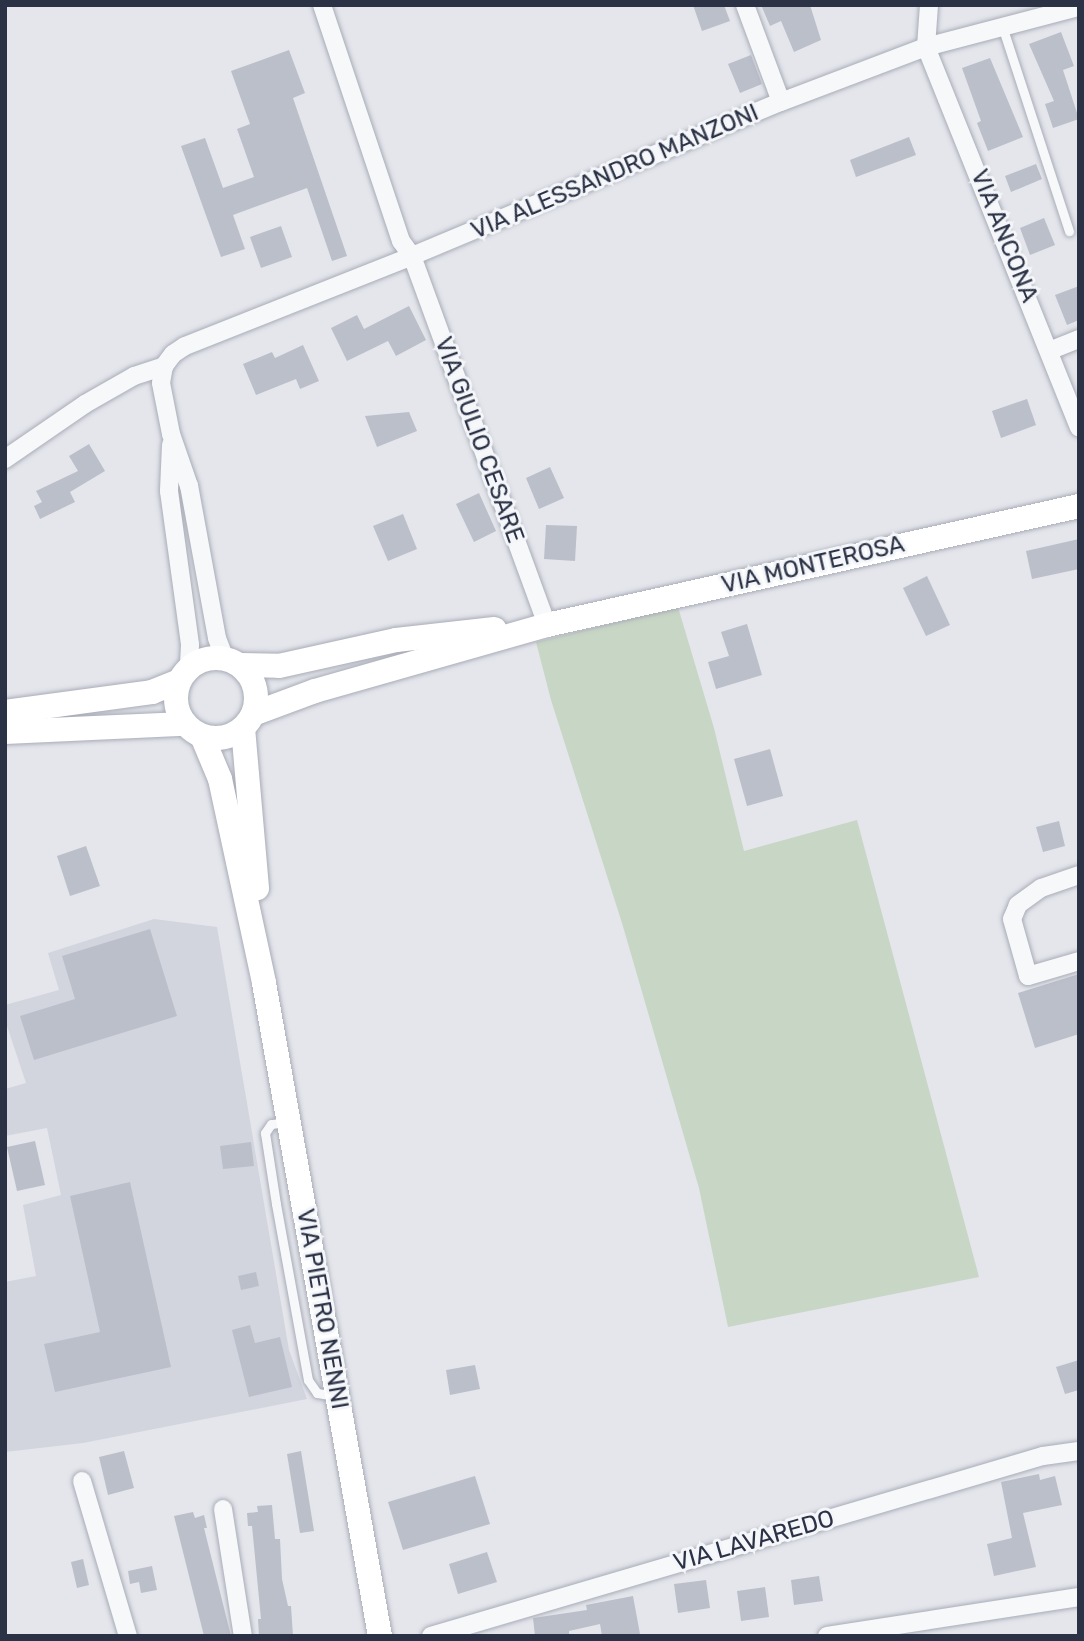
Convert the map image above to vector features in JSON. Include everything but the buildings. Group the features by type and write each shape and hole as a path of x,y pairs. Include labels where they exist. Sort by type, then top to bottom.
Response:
{"main road":[{"name":"VIA MONTEROSA","path":"248,721 315,691 547,625 1079,506"},
{"name":"VIA MONTEROSA","path":"232,662 279,666 396,640 547,625"},
{"path":"5,712 152,692 206,659 232,662 250,677 256,694 248,721 231,736 216,739 193,730 5,732"},
{"path":"184,674 175,695 177,711 193,730"},
{"name":"VIA PIETRO NENNI","path":"248,721 264,983"},
{"name":"VIA PIETRO NENNI","path":"193,730 220,779 264,983 380,1636"}],"street":[{"name":"VIA GIULIO CESARE","path":"322,5 401,241 412,256 547,625"},
{"path":"745,5 781,102"},
{"path":"926,47 929,5"},
{"name":"VIA ALESSANDRO MANZONI","path":"164,366 173,354 185,346 412,256 781,102 926,47 1002,26 1037,12 1079,7"},
{"name":"VIA ANCONA","path":"926,47 1079,427"},
{"path":"1049,351 1079,339"},
{"path":"5,459 85,404 134,376 164,366 161,383 171,434 189,486 217,638 232,662"},
{"path":"171,434 169,491 190,645 184,674"},
{"path":"1079,875 1041,888 1018,905 1012,919 1028,976 1079,961"},
{"name":"VIA LAVAREDO","path":"431,1636 1043,1456 1079,1451"},
{"path":"82,1481 128,1636"},
{"path":"223,1509 243,1636"},
{"path":"827,1636 1079,1597"}],"lane":[{"path":"1002,26 1069,230"}],"shaded area":[{"path":"154,919 217,927 289,1350 307,1399 83,1443 5,1452 5,1282 36,1276 23,1205 61,1195 47,1128 5,1136 5,1089 26,1083 5,1020 5,1005 59,990 48,953"}],"green space":[{"path":"678,607 714,728 744,851 857,820 979,1277 728,1327 699,1188 622,923 551,700 536,642"}]}
